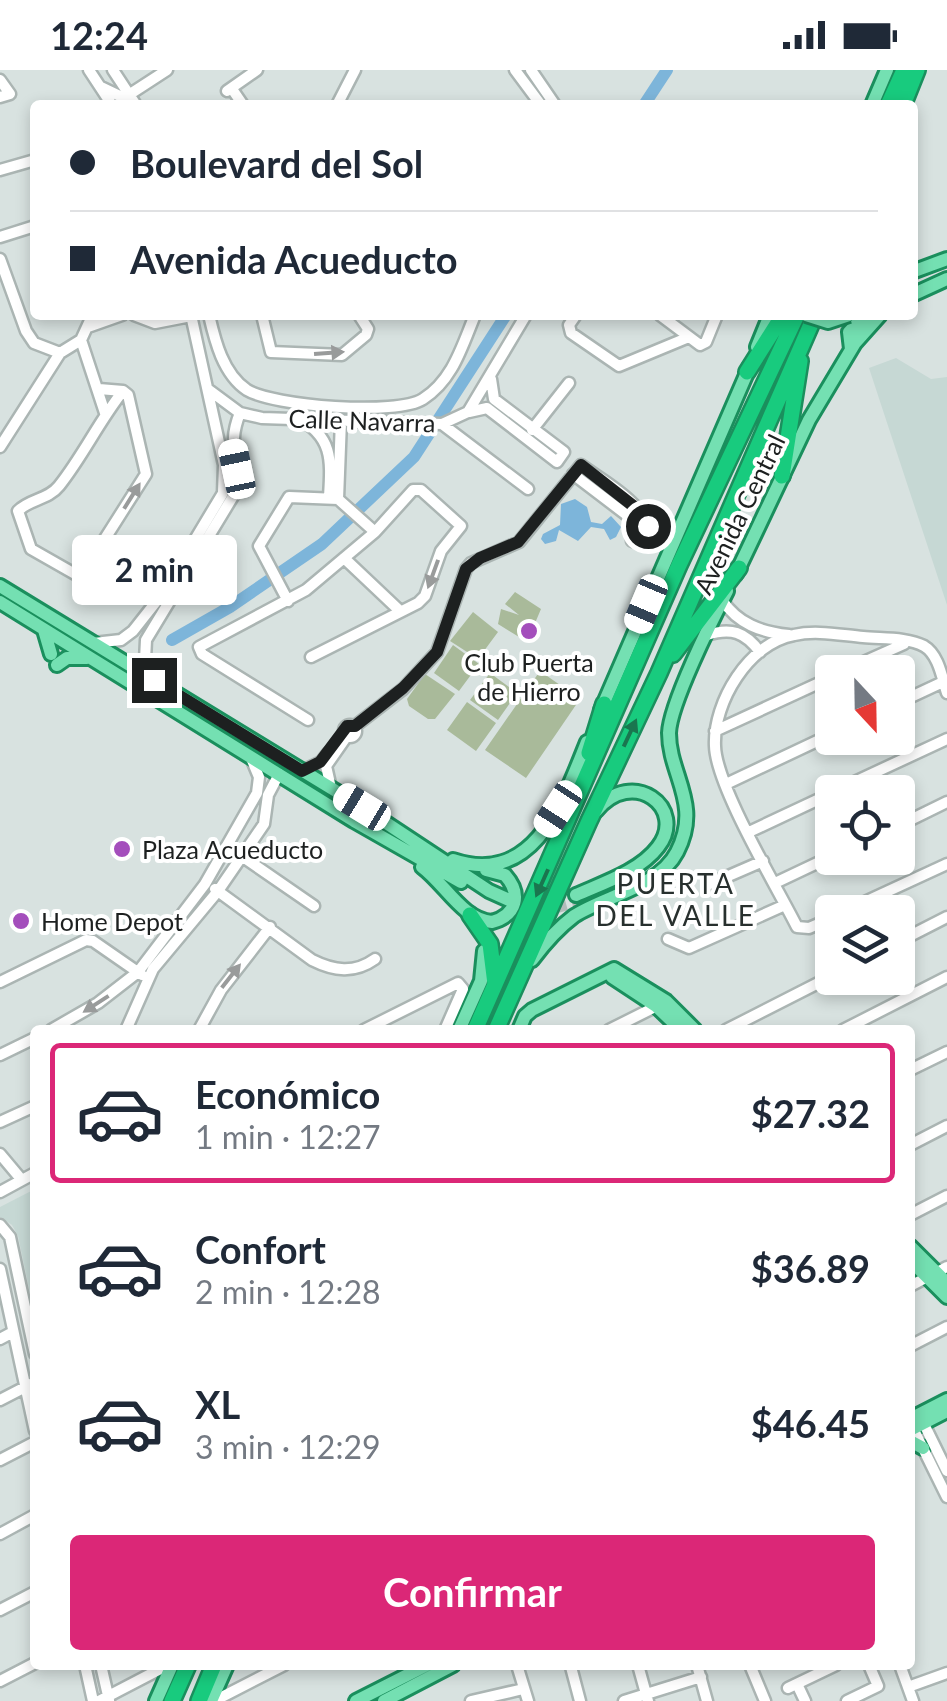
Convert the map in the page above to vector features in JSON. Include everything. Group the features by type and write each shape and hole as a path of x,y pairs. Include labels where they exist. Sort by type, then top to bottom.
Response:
{"highway":[{"path":"890,100 904,70"},
{"path":"905,100 917,70"},
{"path":"747,372 780,320"},
{"path":"477,1025 679,564 794,320"},
{"path":"498,1025 588,821 659,673 813,320"},
{"path":"782,476 803,344"},
{"path":"679,564 713,468"},
{"path":"659,673 739,568"},
{"path":"571,815 604,704"},
{"path":"470,915 490,944 495,986"},
{"path":"172,1701 186,1670"},
{"path":"198,1701 213,1670"}],"main road":[{"path":"866,100 878,70"},
{"path":"874,100 887,70"},
{"path":"918,274 943,264"},
{"path":"918,282 943,264"},
{"path":"918,292 947,279"},
{"path":"453,860 472,866 518,856 534,844 571,782 768,320"},
{"path":"851,349 849,332 860,320"},
{"path":"851,349 876,320"},
{"name":"Avenida Central","path":"686,818 683,786 671,748 670,727 677,702 782,476 851,349"},
{"path":"657,577 713,468 765,352"},
{"path":"0,586 331,788 508,904 354,821"},
{"path":"0,602 354,821 421,866 470,915 487,922 504,918 514,906 515,888 500,872 474,870 402,834"},
{"path":"42,628 54,659 92,659"},
{"path":"588,821 612,796 639,790 660,806 666,832 644,860 578,898 659,862 674,846 686,818"},
{"path":"521,974 540,949 576,916 660,871 677,852 686,818"},
{"path":"447,889 480,938 485,962 482,981 462,1025"},
{"path":"522,1024 536,1008 610,971 689,1025"},
{"path":"661,1003 676,1025"},
{"path":"915,1251 939,1275 947,1297"},
{"path":"915,1263 939,1275"},
{"path":"921,1426 947,1400"},
{"path":"156,1701 168,1670"},
{"path":"212,1701 225,1670"},
{"path":"356,1701 417,1670"},
{"path":"391,1699 444,1670"}],"street":[{"path":"89,70 109,100"},
{"path":"113,70 134,100"},
{"path":"134,100 167,70"},
{"path":"238,100 229,90 257,70"},
{"path":"339,100 356,70"},
{"path":"516,70 537,100"},
{"path":"531,70 552,100"},
{"path":"0,80 10,94 0,97"},
{"path":"100,87 115,96 134,100"},
{"path":"0,170 30,161"},
{"path":"0,237 30,228"},
{"path":"0,259 26,331 34,343 60,353"},
{"path":"2,439 60,353 81,340 91,320"},
{"path":"147,320 174,320"},
{"path":"154,680 144,660 149,630 164,610 225,483 193,320"},
{"path":"194,320 203,338 211,336 211,320"},
{"path":"263,320 271,352 337,356 366,334 368,330 361,320"},
{"name":"Calle Navarra","path":"213,330 227,370 248,391 314,407 370,408 420,402 450,374 473,320"},
{"name":"Calle Navarra","path":"208,390 240,412 262,418 437,424 464,415 523,320"},
{"path":"572,320 571,333 619,366 688,337"},
{"path":"666,320 700,345 706,342 715,320"},
{"path":"81,340 104,413"},
{"path":"493,371 490,386 494,399 530,433"},
{"path":"530,433 569,383"},
{"path":"80,578 146,474 131,401 123,391 99,389"},
{"path":"102,590 31,549 18,511 55,491 104,413 123,391"},
{"path":"314,407 286,407 286,412 306,422 329,449 333,498"},
{"path":"333,498 348,420 378,418 370,408"},
{"path":"466,440 464,415 487,408 530,433"},
{"path":"93,642 114,642 126,637 184,568 235,493 238,476 231,438 240,412"},
{"path":"437,424 466,440 528,490"},
{"path":"302,771 323,764 349,732 403,688 437,652 466,569 480,558 518,542 577,469 641,512 648,526 638,543"},
{"path":"308,720 202,654 199,647 288,601 360,545 418,489 461,526 441,551 422,600 310,657"},
{"path":"288,601 259,546 286,500 293,495 333,498 375,532"},
{"path":"356,517 360,545"},
{"path":"344,558 400,611"},
{"path":"722,600 760,652"},
{"path":"707,635 742,627 770,638 810,632 924,646 932,654 945,687 915,697"},
{"path":"770,638 740,673 725,700 715,731 717,763 797,927 803,930 815,925"},
{"path":"879,655 908,642"},
{"path":"715,731 815,684"},
{"path":"870,775 947,738"},
{"path":"726,784 815,742"},
{"path":"127,1025 142,976 205,884 258,793 259,777 251,757"},
{"path":"323,764 331,788"},
{"path":"60,1025 142,976 218,891 264,824 268,795 279,774"},
{"path":"749,832 815,801"},
{"path":"915,818 947,802"},
{"path":"227,846 314,906"},
{"path":"710,884 763,861"},
{"path":"775,884 815,864"},
{"path":"880,895 947,864"},
{"path":"205,884 312,960 337,970 375,959"},
{"path":"668,939 689,948 786,904"},
{"path":"915,933 947,917"},
{"path":"203,1025 221,990 270,927"},
{"path":"0,982 86,940 142,976"},
{"path":"853,1025 947,978"},
{"path":"374,1025 458,983 463,989 446,1025"},
{"path":"736,1025 815,985"},
{"path":"619,1025 661,1003"},
{"path":"0,1055 30,1040"},
{"path":"915,1068 947,1052"},
{"path":"0,1122 30,1108"},
{"path":"915,1142 947,1126"},
{"path":"0,1154 21,1180"},
{"path":"0,1192 30,1176"},
{"path":"915,1213 947,1196"},
{"path":"0,1225 10,1237 30,1314"},
{"path":"0,1400 30,1384 1,1276 17,1271"},
{"path":"915,1284 939,1275"},
{"path":"0,1338 30,1318"},
{"path":"915,1343 947,1327"},
{"path":"921,1426 947,1471"},
{"path":"921,1426 947,1497"},
{"path":"0,1460 30,1445"},
{"path":"0,1534 30,1519"},
{"path":"0,1610 30,1595"},
{"path":"0,1681 30,1666"},
{"path":"88,1670 102,1700"},
{"path":"102,1670 102,1700"},
{"path":"102,1700 160,1670"},
{"path":"212,1701 274,1670"},
{"path":"470,1701 523,1697 515,1670"},
{"path":"572,1670 580,1701"},
{"path":"639,1670 647,1698"},
{"path":"699,1670 708,1701"},
{"path":"749,1670 764,1700"},
{"path":"805,1701 793,1686 826,1670"},
{"path":"847,1701 878,1686 872,1670"},
{"path":"902,1670 913,1701"},
{"path":"908,1688 947,1673"},
{"path":"624,1701 647,1698 701,1678"}],"shaded area":[{"path":"896,358 931,379 947,377 947,605 869,368"},
{"path":"30,1192 30,1294 18,1236 12,1225 0,1217 0,1207"}],"green space":[{"path":"515,592 541,609 524,640 498,624 501,609 519,615 505,604"},
{"path":"473,612 498,632 478,659 450,641"},
{"path":"453,645 479,664 459,691 434,673"},
{"path":"540,671 580,699 526,778 485,750"},
{"path":"490,673 517,693 498,720 470,700"},
{"path":"425,674 455,694 435,719 428,719 409,706 407,699"},
{"path":"467,702 496,723 476,751 447,730"}],"water":[{"path":"575,499 587,507 591,522 602,524 611,516 621,527 616,537 610,540 604,529 591,527 578,541 559,530 556,541 545,544 543,534 560,525 561,504"}],"waterway":[{"path":"647,100 667,70"},
{"path":"172,640 230,607 322,544 414,457 503,320"}],"tunnel":[{"path":"519,910 546,910 579,901"}],"place":[{"name":"Club Puerta de Hierro","path":"529,631"},
{"name":"Plaza Acueducto","path":"122,849"},
{"name":"Home Depot","path":"21,921"}],"district":[{"name":"PUERTA DEL VALLE","path":"676,899"}],"route":[{"path":"154,680 302,771 320,762 347,726 355,726 430,661 442,640 466,569 480,558 518,542 581,465 641,512 648,526"}]}
